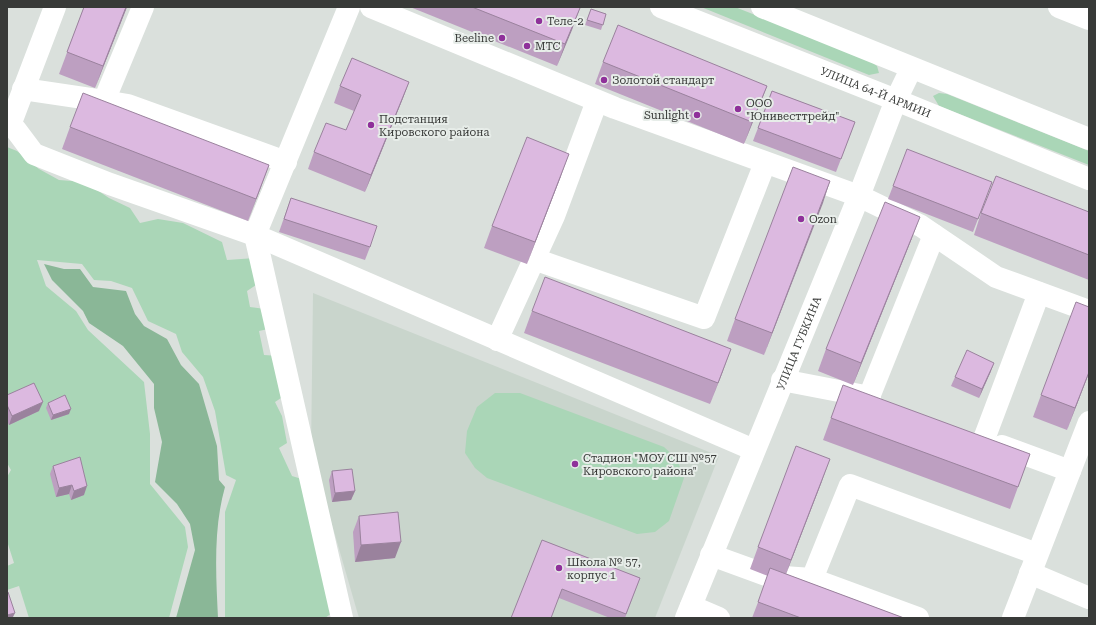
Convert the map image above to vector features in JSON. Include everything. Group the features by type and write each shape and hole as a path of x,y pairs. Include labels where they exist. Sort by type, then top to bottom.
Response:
{"main road":[{"path":"55,7 8,125 16,130 34,154 110,184 255,235 754,450"},
{"path":"104,101 142,7"},
{"path":"342,618 255,235 349,7"},
{"path":"371,7 597,101 859,196 921,226 996,277 1089,311"},
{"name":"УЛИЦА 64-Й АРМИИ","path":"661,7 896,100 1089,179"},
{"path":"762,7 1089,139"},
{"path":"1058,7 1089,19"},
{"name":"УЛИЦА ГУБКИНА","path":"688,612 782,380 859,196 896,100 911,68"},
{"path":"23,89 128,105 286,162"},
{"path":"497,340 554,216 597,101"},
{"path":"534,259 704,318 765,163"},
{"path":"869,397 934,235"},
{"path":"984,439 1039,293"},
{"path":"782,380 869,397 891,405"},
{"path":"1013,618 1089,422"},
{"path":"962,431 1070,471"},
{"path":"812,579 850,485 1034,563 1089,598"},
{"path":"711,555 769,576 812,579 918,618"},
{"path":"688,612 719,618"}],"shaded area":[{"path":"701,7 735,7 870,61 877,66 879,73 869,75"},
{"path":"939,93 947,94 1089,151 1089,165 939,106 933,96"},
{"path":"7,147 17,151 39,169 59,180 85,182 109,198 130,208 140,223 158,219 183,223 222,242 227,260 255,258 259,283 247,291 250,307 265,309 268,329 259,331 264,355 279,356 284,396 275,402 282,416 287,443 279,448 292,476 305,480 332,613 325,618 225,618 225,512 236,480 226,475 215,411 203,377 182,352 176,334 148,321 132,288 111,281 94,280 82,264 37,260 46,286 76,311 88,330 144,382 150,434 150,484 185,527 188,547 169,618 29,618 19,586 7,590 7,566 14,563 7,541 7,477 11,470 7,463"},
{"path":"44,264 64,269 80,269 93,287 126,291 135,314 144,326 167,339 181,365 199,384 217,446 219,480 225,487 221,503 216,552 218,618 176,618 195,550 190,524 177,504 155,482 162,442 154,408 154,384 123,346 89,323 83,311 52,280"},
{"path":"313,293 719,456 655,618 359,618 311,452"},
{"name":"Стадион \"МОУ СШ №57 Кировского района\"","path":"495,393 520,393 664,447 677,459 684,478 669,521 655,532 637,534 487,478 475,468 465,453 467,431 477,407"}],"building":[{"path":"84,7 126,7 103,66 67,52"},
{"path":"472,7 578,7 580,8 565,44"},
{"path":"591,9 606,14 603,25 587,20"},
{"path":"618,25 767,86 752,122 603,62"},
{"name":"Подстанция Кировского района","path":"352,58 409,82 371,175 314,152 326,123 346,130 361,95 340,86"},
{"path":"772,91 855,122 841,159 758,128"},
{"path":"83,93 269,165 256,199 70,127"},
{"path":"527,137 569,154 535,242 492,226"},
{"path":"907,149 992,182 978,219 893,186"},
{"path":"793,167 830,181 772,333 735,319"},
{"path":"996,176 1089,212 1089,255 981,213"},
{"path":"291,198 377,226 370,247 284,219"},
{"path":"885,202 920,217 861,363 826,349"},
{"path":"545,277 731,349 718,383 532,311"},
{"path":"1076,302 1089,307 1089,372 1075,408 1041,395"},
{"path":"967,350 994,363 982,389 955,377"},
{"path":"34,383 43,402 12,416 7,405 7,395"},
{"path":"843,385 1030,454 1018,487 831,418"},
{"path":"65,395 71,409 53,415 48,403"},
{"path":"796,446 830,459 791,560 758,547"},
{"path":"80,457 87,486 74,491 72,485 59,488 53,466"},
{"path":"352,469 355,491 335,493 332,471"},
{"path":"398,512 401,542 361,545 359,516"},
{"name":"Школа № 57, корпус 1","path":"542,540 640,578 626,614 562,589 551,618 511,618"},
{"path":"770,568 904,618 801,618 758,602"},
{"path":"7,592 15,613 7,615"}],"place":[{"name":"Теле-2","path":"539,21"},
{"name":"Beeline","path":"502,38"},
{"name":"МТС","path":"527,46"},
{"name":"Золотой стандарт","path":"604,80"},
{"name":"ООО \"Юнивесттрейд\"","path":"738,109"},
{"name":"Sunlight","path":"697,115"},
{"name":"Подстанция Кировского района","path":"371,125"},
{"name":"Ozon","path":"801,219"},
{"name":"Стадион \"МОУ СШ №57 Кировского района\"","path":"575,464"},
{"name":"Школа № 57, корпус 1","path":"559,568"}]}
